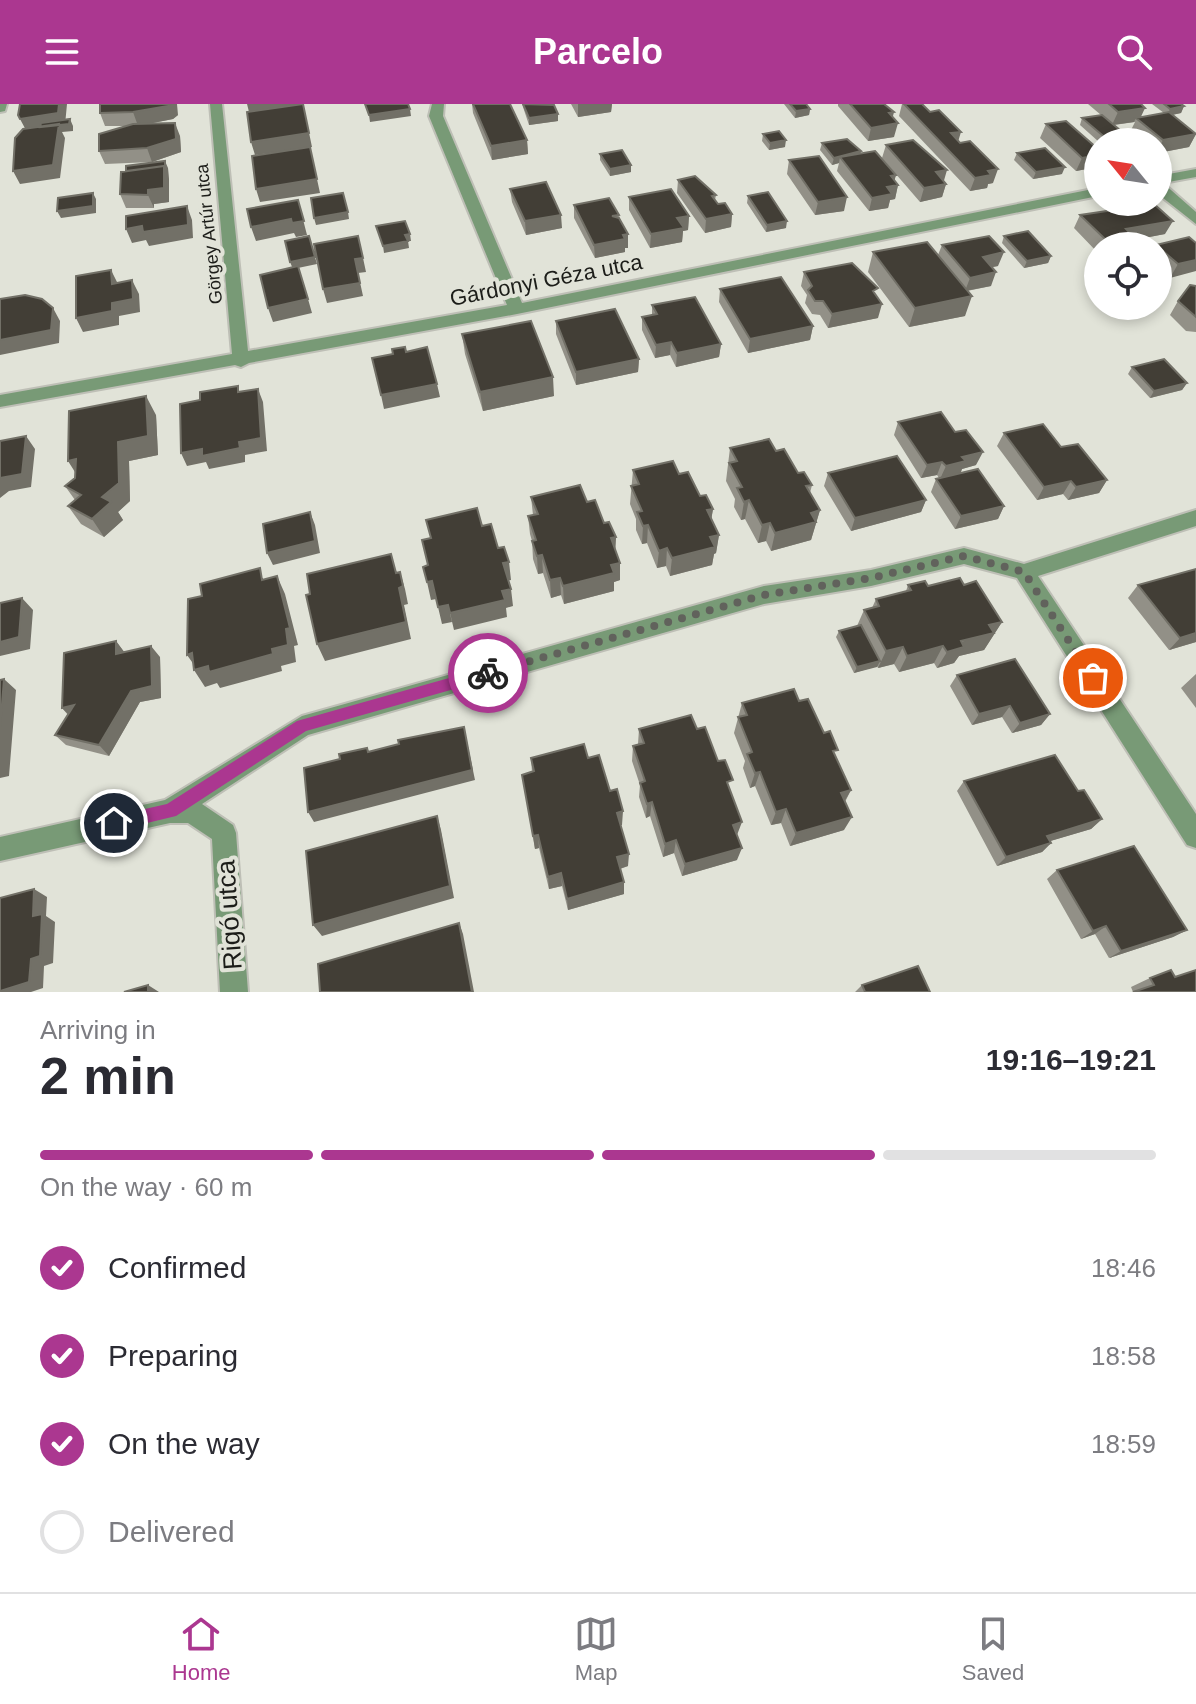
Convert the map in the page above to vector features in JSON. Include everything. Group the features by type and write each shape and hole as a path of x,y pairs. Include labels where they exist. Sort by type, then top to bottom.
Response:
{"street":[{"name":"Görgey Artúr utca","path":"216,104 241,361"},
{"path":"438,104 436,116 517,309"},
{"path":"1172,179 1196,173"},
{"name":"Gárdonyi Géza utca","path":"0,401 241,361 517,309 1084,195"},
{"path":"1172,197 1196,220"},
{"path":"170,811 302,726 764,595 871,578 964,556 1024,572 1196,518"},
{"path":"1024,572 1196,836"},
{"name":"Rigó utca","path":"0,849 170,811 191,811 224,833 234,992"}],"building":[{"path":"20,104 59,104 58,113 20,119"},
{"path":"100,104 170,104 133,112 100,113"},
{"path":"303,104 309,133 251,142 247,112"},
{"path":"365,104 408,104 410,109 369,115"},
{"path":"473,104 510,104 527,140 491,146"},
{"path":"523,104 554,105 558,114 529,118"},
{"path":"790,104 806,104 810,109 796,111"},
{"path":"850,104 884,104 894,112 889,113 898,123 871,128"},
{"path":"904,104 922,104 930,112 939,110 961,132 951,133 960,143 970,141 998,169 988,171 991,175 975,178"},
{"path":"1109,104 1141,104 1145,108 1118,112"},
{"path":"1164,104 1181,104 1184,106 1170,109"},
{"path":"1169,112 1196,134 1172,138 1172,128 1148,128 1136,118"},
{"path":"1102,115 1117,128 1094,128 1082,118"},
{"path":"70,119 69,124 40,127 41,123"},
{"path":"1066,121 1084,137 1084,158 1082,158 1046,124"},
{"path":"175,123 176,139 147,148 99,151 99,134 133,124"},
{"path":"59,124 53,165 13,171 15,138 23,129"},
{"path":"779,131 786,140 770,143 763,134"},
{"path":"847,139 861,151 834,158 822,143"},
{"path":"913,140 947,170 936,172 946,184 924,188 886,145"},
{"path":"310,147 317,179 256,189 252,156"},
{"path":"1045,148 1065,167 1036,172 1017,153"},
{"path":"622,150 631,165 610,169 600,154"},
{"path":"875,151 896,175 891,176 898,185 887,187 892,194 872,198 840,157"},
{"path":"819,156 847,197 818,202 789,160"},
{"path":"165,161 165,169 164,166 126,171 126,166"},
{"path":"164,166 164,188 148,190 148,195 120,194 121,172"},
{"path":"695,176 716,195 712,196 718,204 725,203 732,214 706,219 678,180"},
{"path":"546,182 561,215 525,221 510,189"},
{"path":"671,189 689,216 677,218 684,228 651,234 629,197"},
{"path":"768,192 787,221 767,225 748,196"},
{"path":"93,193 93,206 57,211 58,198"},
{"path":"343,193 348,212 314,218 311,198"},
{"path":"609,198 619,215 612,216 619,218 628,234 623,235 625,239 594,245 574,205"},
{"path":"298,200 304,221 292,223 291,219 251,227 247,209"},
{"path":"187,206 188,225 143,232 142,226 126,229 126,216"},
{"path":"1080,215 1167,216 1173,221 1126,229 1129,232 1098,232"},
{"path":"405,221 410,234 405,235 408,241 383,246 376,226"},
{"path":"1028,231 1051,256 1027,261 1004,236"},
{"path":"309,236 315,257 290,262 285,241"},
{"path":"358,236 363,258 355,259 360,283 323,289 314,244"},
{"path":"989,236 1004,252 983,257 996,272 970,278 942,245"},
{"path":"1189,237 1196,243 1196,260 1178,264 1172,259 1172,241"},
{"path":"927,242 972,296 915,308 873,252"},
{"path":"852,263 878,288 873,291 882,304 832,314 823,301 815,301 808,290 812,286 804,272"},
{"path":"298,266 308,299 268,308 260,275"},
{"path":"111,270 112,284 132,280 133,299 112,303 112,311 76,318 76,276"},
{"path":"781,277 813,326 750,339 720,289"},
{"path":"1190,285 1196,286 1196,317 1178,301"},
{"path":"25,295 42,299 53,308 51,330 0,340 0,299"},
{"path":"695,297 721,344 677,353 671,342 656,345 642,317 657,314 652,305"},
{"path":"615,309 639,359 576,372 556,321"},
{"path":"531,321 553,377 480,392 462,334"},
{"path":"405,347 406,352 427,347 437,384 381,395 372,358 393,354 392,349"},
{"path":"1164,359 1187,383 1154,391 1132,367"},
{"path":"238,386 238,392 258,389 261,438 239,442 240,448 202,456 202,449 181,453 180,404 200,400 200,392"},
{"path":"146,396 148,436 118,442 119,483 102,497 111,502 92,519 68,506 81,495 65,486 75,478 76,459 68,461 69,411"},
{"path":"941,412 955,432 966,430 983,452 962,457 966,461 946,466 942,462 927,465 898,422"},
{"path":"1043,424 1061,447 1078,444 1107,480 1076,487 1071,481 1044,487 1004,433"},
{"path":"26,436 22,474 0,478 0,441"},
{"path":"769,439 776,451 784,449 798,473 804,472 812,485 806,486 820,510 811,513 816,522 775,533 770,523 762,525 749,500 744,502 737,488 742,487 729,463 737,461 730,448"},
{"path":"897,456 926,500 855,518 828,473"},
{"path":"673,461 679,474 688,472 700,496 706,495 713,509 707,510 719,535 710,537 715,547 672,558 667,548 659,551 648,525 643,526 637,512 642,511 631,486 639,484 633,470"},
{"path":"978,469 1004,506 961,516 936,479"},
{"path":"580,485 587,502 595,500 604,523 609,522 616,537 611,538 620,563 611,565 614,573 563,586 560,578 550,580 542,555 537,556 532,541 536,540 528,516 538,514 531,497"},
{"path":"477,508 482,526 491,524 498,548 504,547 509,562 503,563 511,589 502,591 505,600 450,613 448,605 438,607 432,581 427,582 423,567 428,565 422,540 431,538 426,520"},
{"path":"310,512 315,541 267,553 263,524"},
{"path":"391,554 396,573 400,572 403,586 399,588 406,622 317,644 306,595 310,594 307,574"},
{"path":"260,568 262,580 277,576 290,628 286,629 288,645 272,649 273,654 209,672 208,666 194,670 192,653 187,655 188,599 202,596 200,584"},
{"path":"1196,569 1196,633 1180,638 1138,585"},
{"path":"960,578 964,585 976,581 1002,622 989,625 994,633 961,641 964,647 947,652 943,646 907,656 903,647 886,651 864,610 879,606 876,599 911,590 908,585 925,581 928,586"},
{"path":"22,598 19,637 0,642 0,603"},
{"path":"861,625 880,661 857,667 839,631"},
{"path":"116,641 116,654 151,646 152,686 131,691 99,745 55,735 74,705 62,708 64,653"},
{"path":"1015,659 1050,714 1020,723 1010,706 979,714 957,675"},
{"path":"4,679 0,729 0,680"},
{"path":"794,689 799,701 808,699 824,733 830,731 838,750 833,751 851,790 841,793 852,817 796,833 786,809 776,812 760,772 755,773 747,754 752,752 738,717 747,715 742,703"},
{"path":"691,715 697,729 705,727 718,761 725,760 733,780 727,782 742,822 733,825 742,848 685,864 676,840 665,844 652,802 647,804 640,783 645,781 633,746 644,743 639,729"},
{"path":"464,727 472,770 308,812 304,768 340,759 339,754 367,748 368,752 399,744 398,740"},
{"path":"584,744 588,758 599,755 610,791 617,789 623,811 617,813 629,854 617,857 624,882 567,899 561,873 548,877 538,835 533,836 522,775 534,771 531,758"},
{"path":"1055,755 1078,791 1084,790 1102,819 1047,836 1051,843 1006,857 964,781"},
{"path":"437,816 450,886 313,925 306,851"},
{"path":"1134,846 1187,930 1121,951 1106,926 1093,931 1057,870"},
{"path":"34,889 33,916 42,914 40,956 31,959 29,982 0,991 0,898"},
{"path":"459,923 472,992 320,992 318,964"},
{"path":"918,966 930,992 865,992 862,985"},
{"path":"1171,970 1175,977 1196,970 1196,992 1133,992 1154,985 1150,978"},
{"path":"148,985 148,992 124,992"}],"way so far":[{"path":"488,673 764,595 871,578 964,556 1024,572 1093,678"}],"route":[{"path":"114,823 170,811 302,726 488,673"}]}
